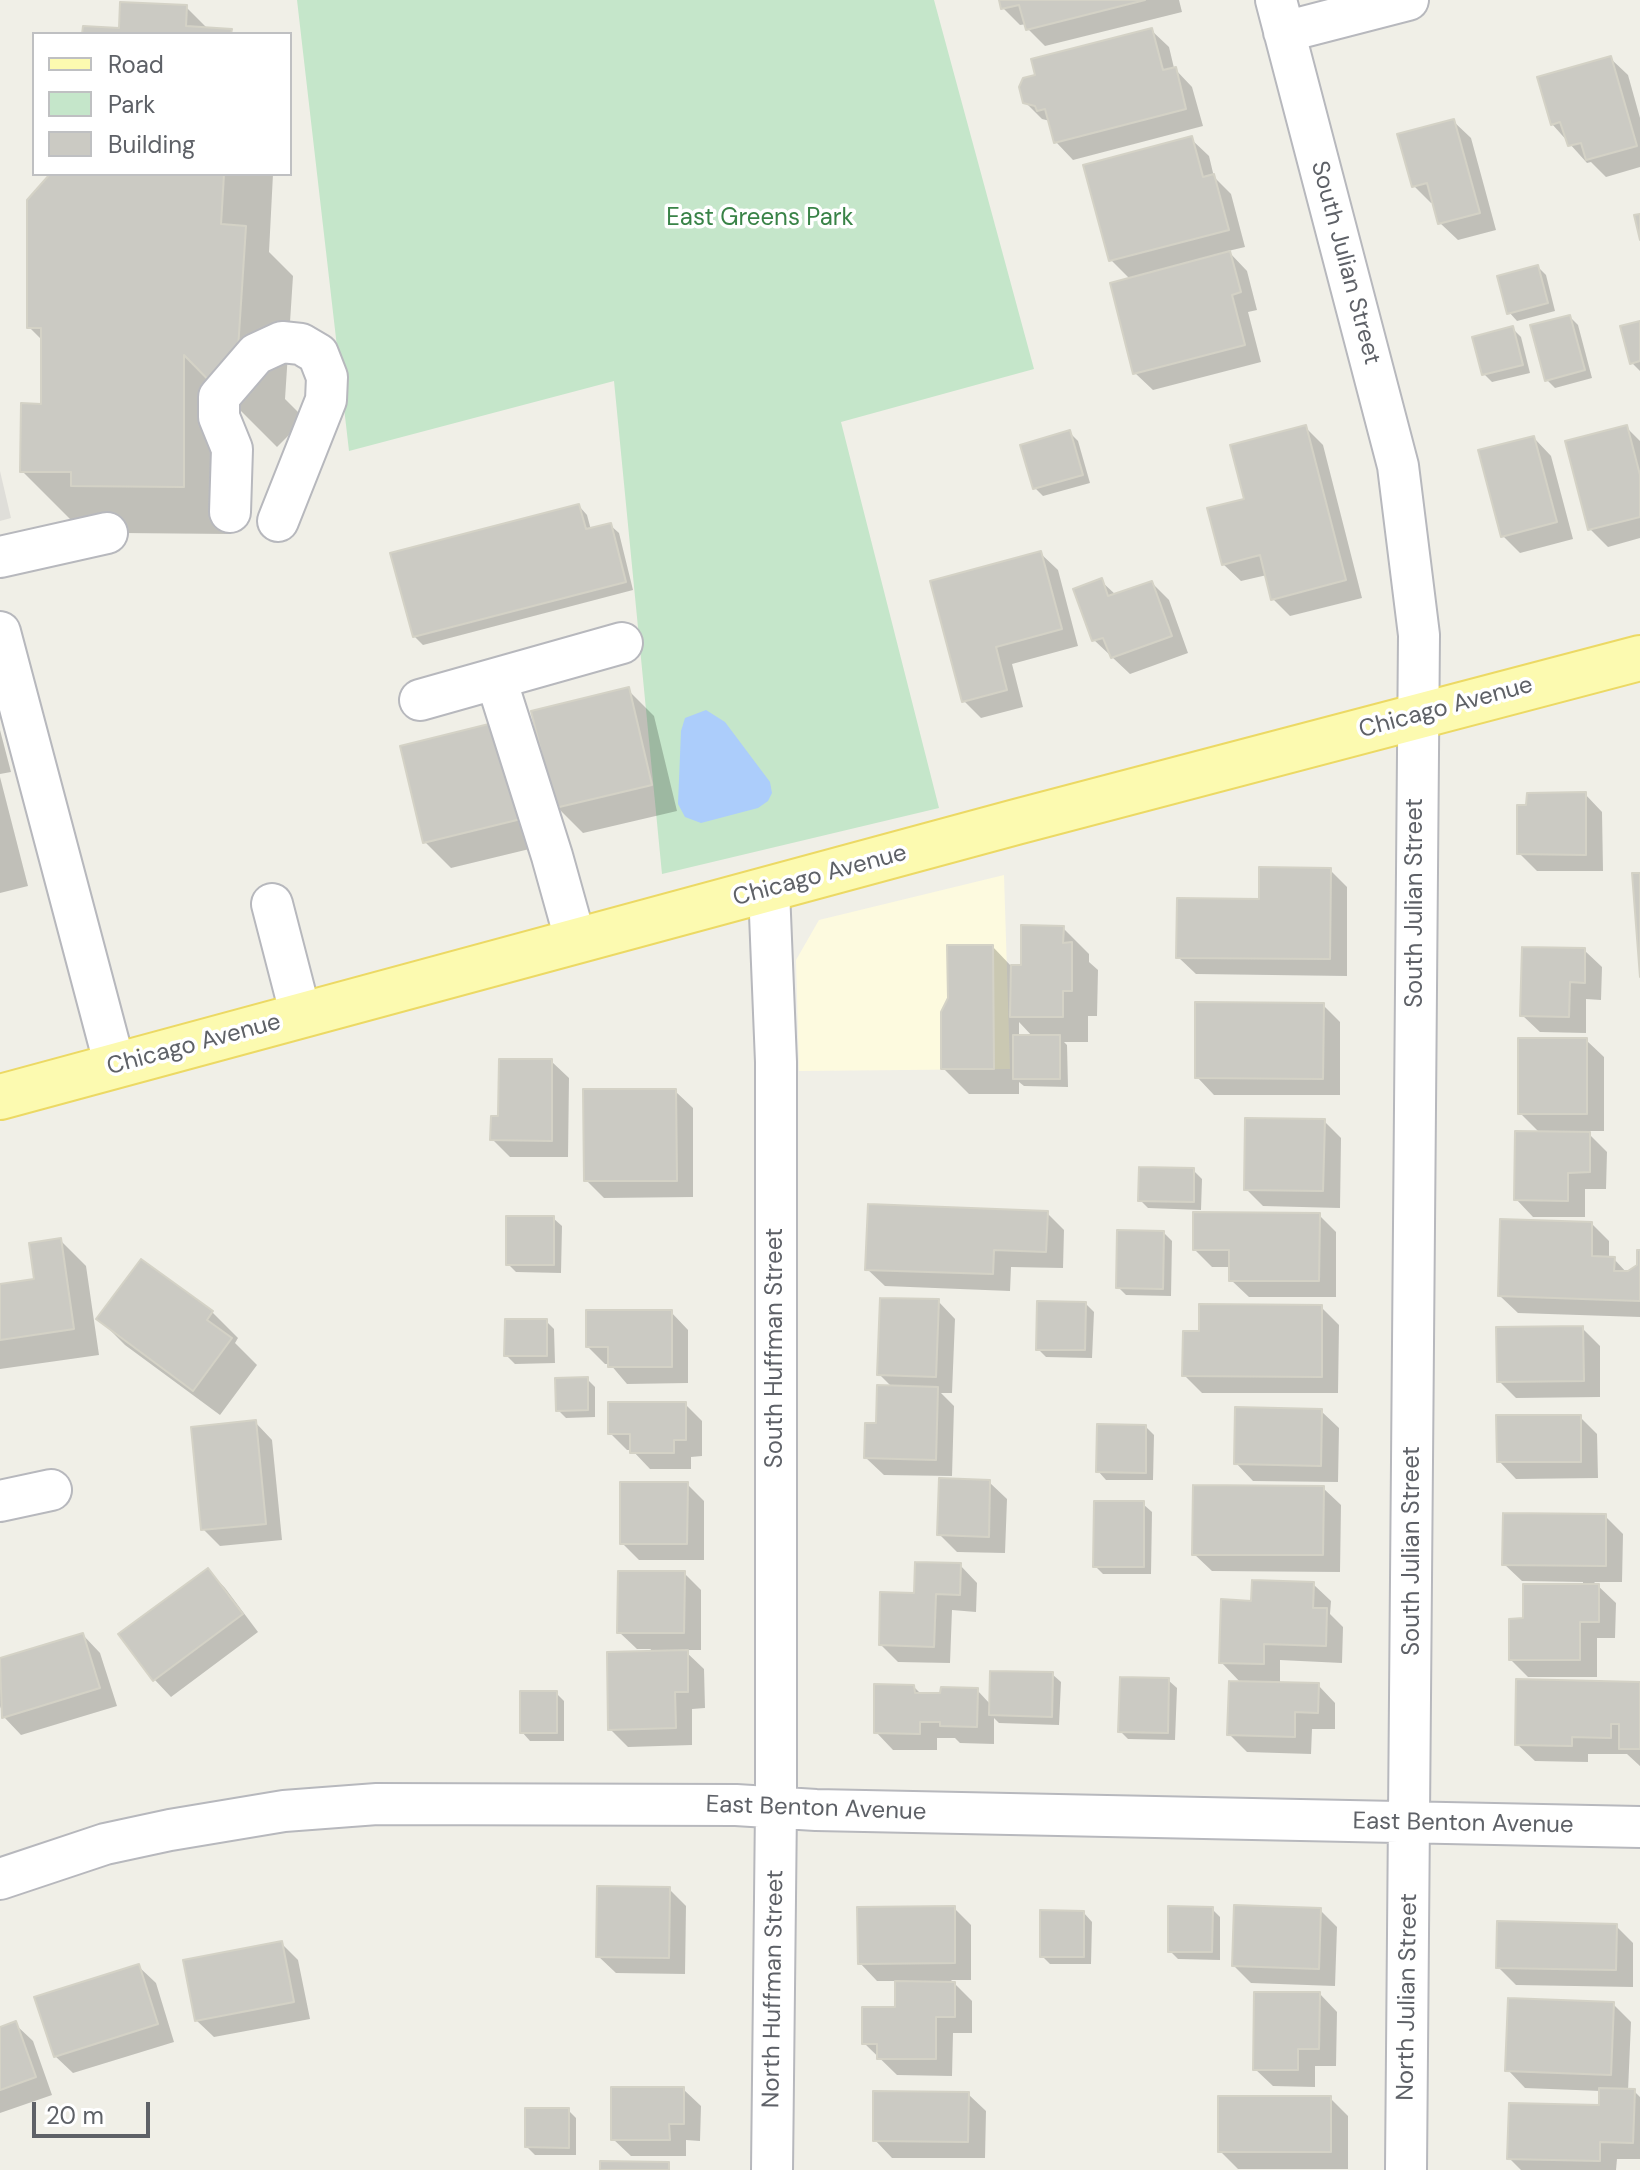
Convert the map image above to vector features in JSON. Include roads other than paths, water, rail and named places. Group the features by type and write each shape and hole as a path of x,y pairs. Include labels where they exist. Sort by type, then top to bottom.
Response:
{"main road":[{"name":"Chicago Avenue","path":"0,1097 1640,658"}],"street":[{"path":"1280,16 1408,0"},
{"name":"South Julian Street","path":"1280,16 1398,466 1419,635 1410,1823"},
{"path":"230,512 232,449 219,417 219,397 256,354 282,342 301,344 318,354 327,377 326,400 278,521"},
{"path":"0,557 107,533"},
{"path":"0,632 115,1066"},
{"path":"420,700 622,643"},
{"path":"496,679 576,942"},
{"name":"South Huffman Street","path":"769,890 776,1062 776,1807"},
{"path":"272,904 301,1016"},
{"path":"0,1501 51,1490"},
{"name":"East Benton Avenue","path":"0,1879 105,1844 170,1830 315,1808 377,1804 736,1805 1640,1827"},
{"name":"North Huffman Street","path":"772,2170 776,1807"},
{"name":"North Julian Street","path":"1406,2170 1410,1823"}],"water":[{"path":"706,710 725,722 770,782 772,793 768,801 758,808 701,823 685,817 678,804 681,731 685,718"}],"park label":[{"name":"East Greens Park","path":"760,219"}]}
